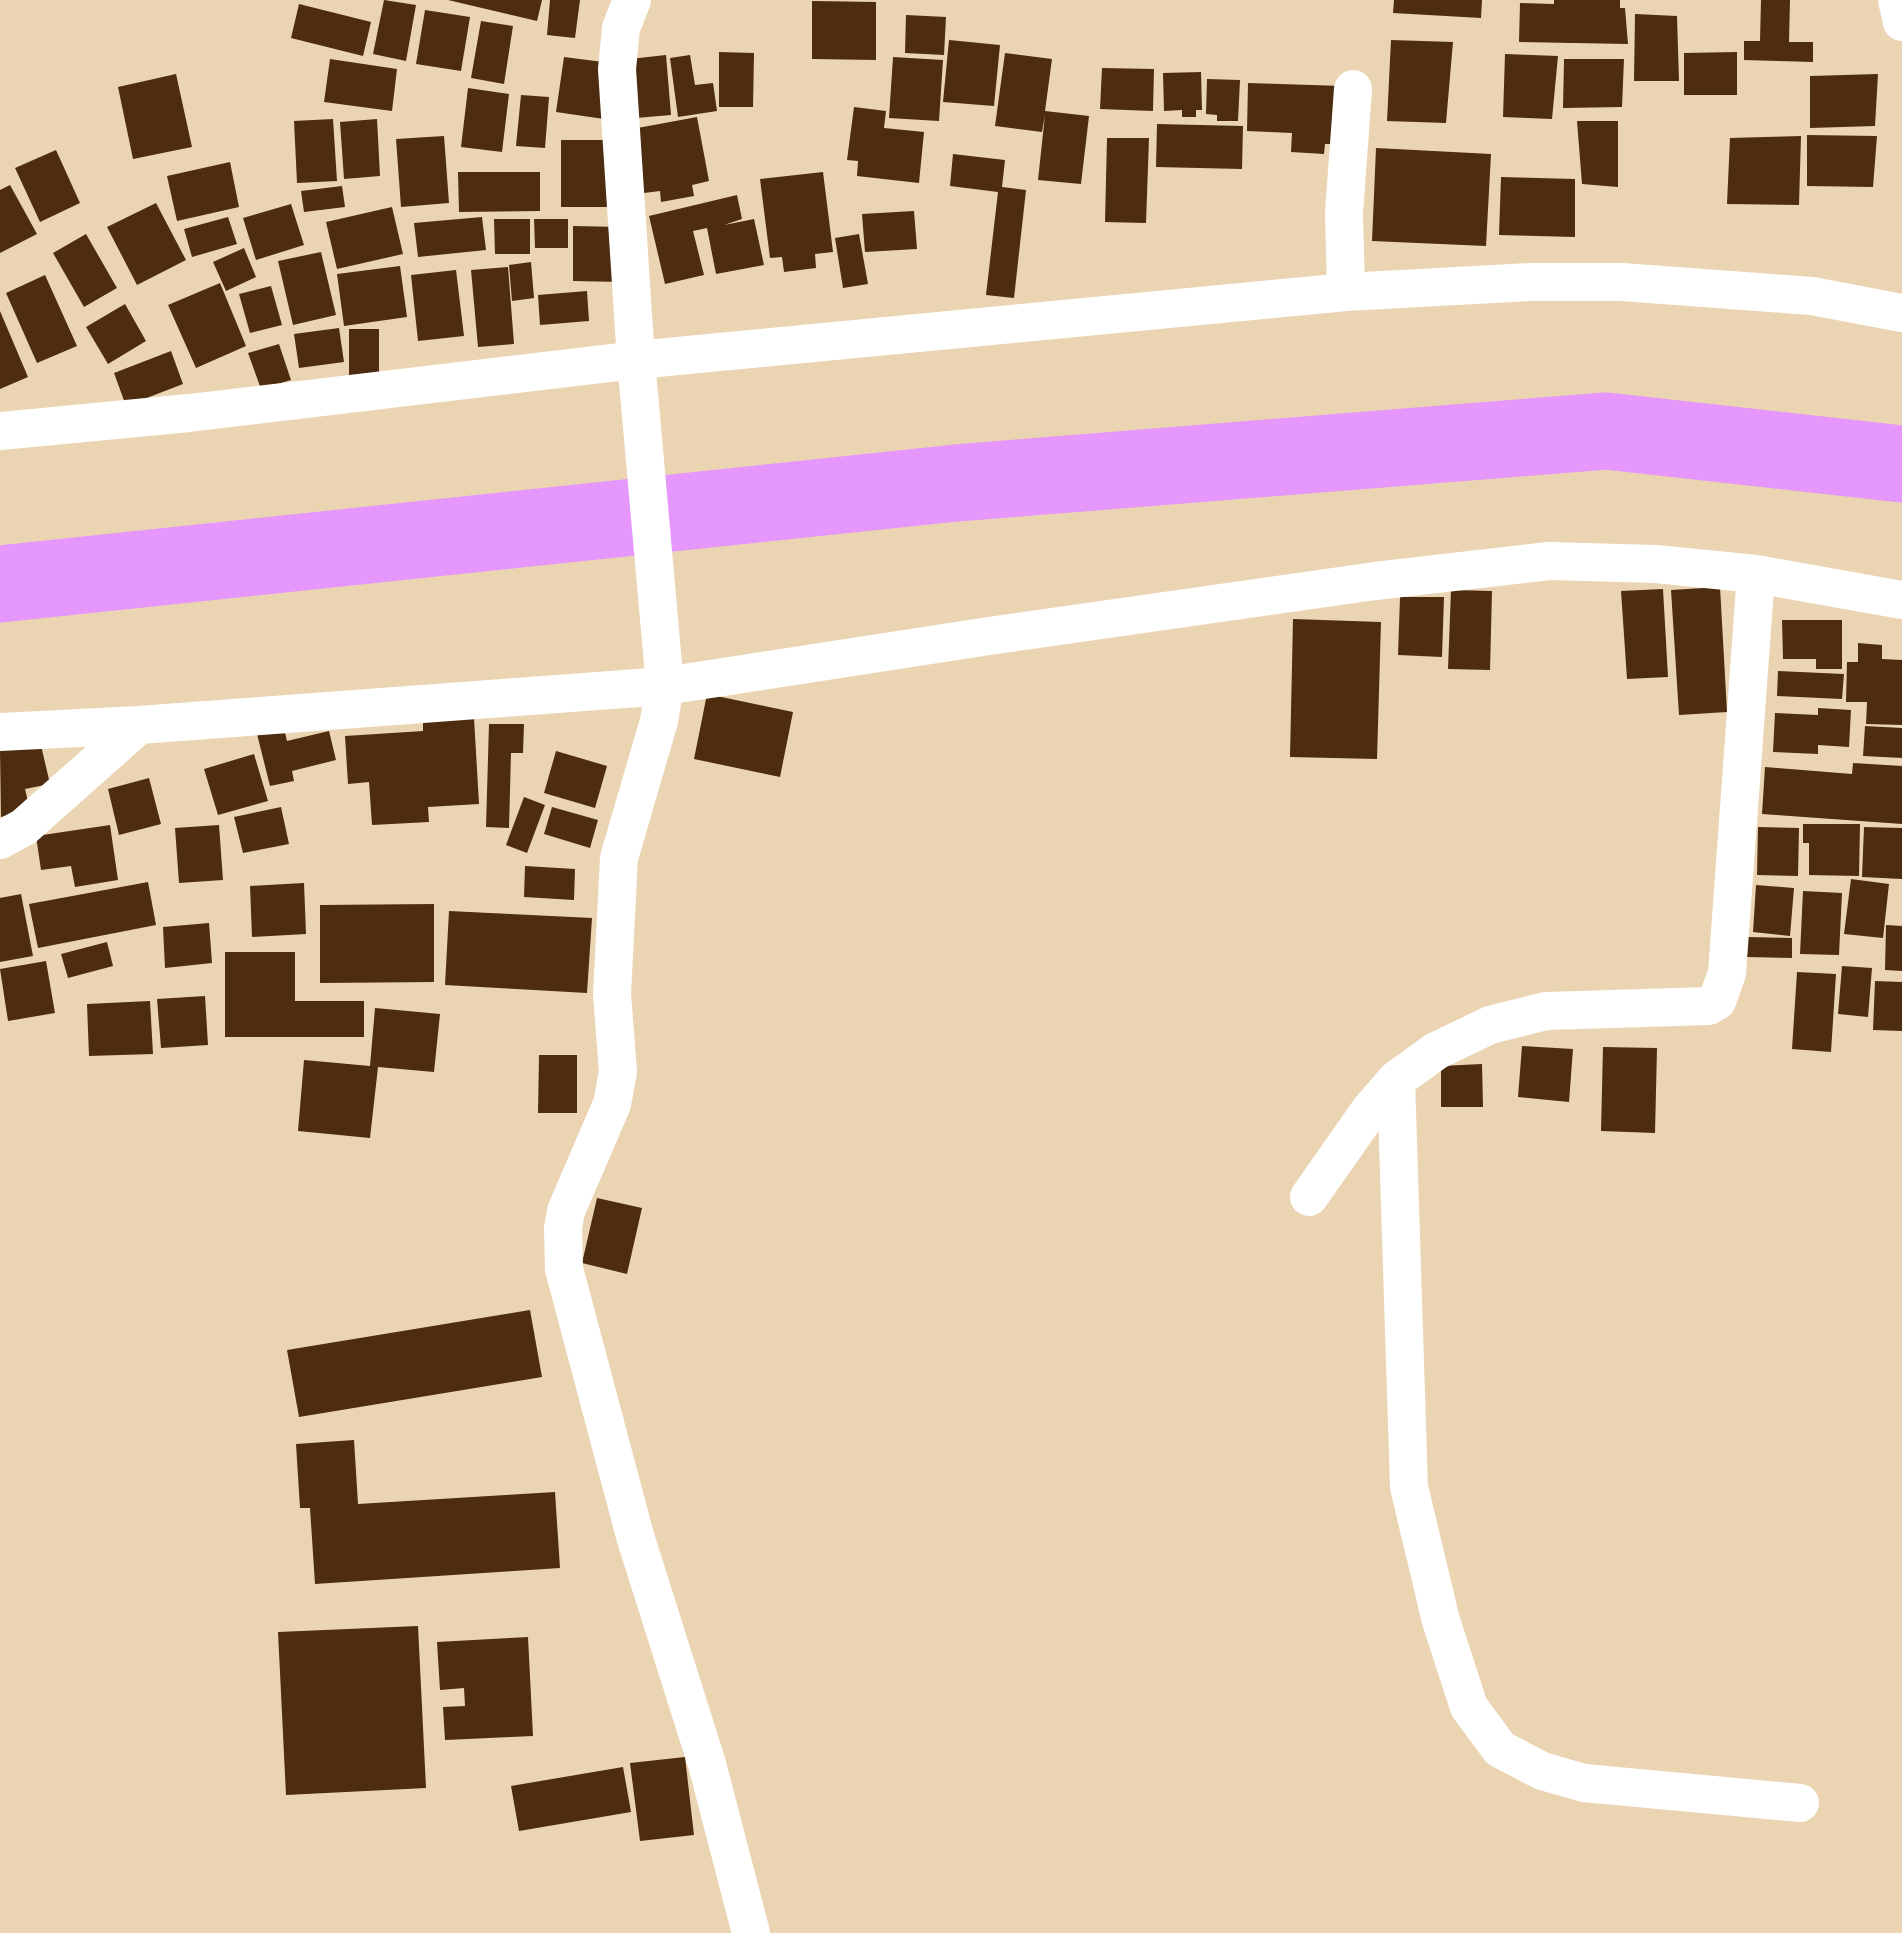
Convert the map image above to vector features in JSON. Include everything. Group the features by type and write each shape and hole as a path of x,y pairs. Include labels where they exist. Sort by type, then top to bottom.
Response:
{"street":[{"path":"632,0 621,28 617,69 637,367 665,686 659,721 619,858 612,994 618,1072 612,1104 566,1211 563,1228 564,1269 635,1536 707,1764 751,1933"},
{"path":"1897,0 1902,22"},
{"path":"1346,292 1344,213 1353,89"},
{"path":"0,431 1346,292 1530,282 1622,282 1897,302"},
{"path":"0,732 139,725 665,686 989,635 1375,581 1549,561 1656,564 1756,574 1902,600"},
{"path":"1309,1197 1370,1110 1396,1080 1436,1051 1490,1026 1546,1011 1709,1006 1717,1002 1727,973 1756,574"},
{"path":"0,839 24,827 139,725"},
{"path":"1396,1080 1409,1487 1441,1621 1469,1707 1500,1749 1542,1771 1584,1783 1800,1803"}],"building":[{"path":"384,0 416,5 406,61 373,54"},
{"path":"448,0 542,0 537,21"},
{"path":"550,0 580,0 575,38 547,35"},
{"path":"1394,0 1482,0 1481,18 1393,13"},
{"path":"1554,0 1620,0 1620,8 1625,8 1628,44 1519,42 1520,3 1554,4"},
{"path":"1761,0 1790,0 1789,42 1813,42 1813,62 1744,60 1744,41 1760,41"},
{"path":"812,1 876,2 876,60 812,59"},
{"path":"299,4 371,22 363,56 291,38"},
{"path":"425,10 470,17 461,71 416,64"},
{"path":"1635,14 1677,16 1679,81 1634,81"},
{"path":"906,15 946,17 944,55 905,53"},
{"path":"481,21 513,26 504,84 471,78"},
{"path":"949,40 1000,45 994,106 943,102"},
{"path":"1391,40 1453,42 1446,123 1387,121"},
{"path":"719,52 754,53 753,107 719,107"},
{"path":"1737,52 1737,95 1684,95 1684,53"},
{"path":"1005,53 1052,59 1045,111 1089,116 1081,184 1038,180 1045,115 1042,132 995,126"},
{"path":"1505,54 1558,56 1552,119 1503,117"},
{"path":"666,55 671,115 636,118 630,59"},
{"path":"690,55 695,85 713,83 717,111 678,117 670,58"},
{"path":"564,57 611,63 604,119 556,112"},
{"path":"893,57 943,60 939,121 889,118"},
{"path":"330,59 397,69 392,111 324,102"},
{"path":"1564,59 1624,59 1622,107 1563,108"},
{"path":"1102,68 1154,69 1153,111 1100,109"},
{"path":"1201,72 1202,110 1196,110 1196,117 1182,117 1182,110 1164,111 1163,73"},
{"path":"176,74 192,147 133,159 118,87"},
{"path":"1878,74 1875,126 1810,128 1810,76"},
{"path":"1207,79 1240,80 1238,121 1217,121 1217,115 1206,114"},
{"path":"1248,83 1343,86 1341,144 1325,144 1324,154 1291,152 1292,133 1247,131"},
{"path":"468,88 509,94 502,152 461,147"},
{"path":"521,95 549,97 545,148 516,146"},
{"path":"854,107 886,111 884,128 924,132 919,183 857,176 858,161 847,160"},
{"path":"697,117 709,181 692,185 694,196 661,202 660,191 644,193 632,129"},
{"path":"333,119 337,181 297,183 294,121"},
{"path":"377,119 380,176 344,179 340,122"},
{"path":"1577,121 1618,121 1618,187 1582,184"},
{"path":"1157,124 1243,126 1242,169 1156,167"},
{"path":"1807,135 1877,136 1873,187 1807,186"},
{"path":"444,136 449,203 401,207 396,139"},
{"path":"1801,136 1799,205 1727,204 1730,138"},
{"path":"1107,138 1149,138 1146,223 1105,222"},
{"path":"561,140 608,140 608,207 561,207"},
{"path":"1376,148 1491,154 1486,246 1372,241"},
{"path":"56,150 80,203 40,222 15,168"},
{"path":"953,154 1005,160 1002,187 1026,190 1014,298 986,295 998,192 950,186"},
{"path":"230,162 239,207 177,221 167,176"},
{"path":"458,172 540,172 540,211 459,212"},
{"path":"823,172 833,252 815,254 816,268 784,272 782,257 770,258 760,179"},
{"path":"1501,177 1575,179 1575,237 1499,235"},
{"path":"10,185 37,234 0,253 0,190"},
{"path":"342,186 345,207 304,212 301,191"},
{"path":"737,195 742,219 724,225 754,219 764,265 716,274 707,228 693,231 704,275 665,284 649,216"},
{"path":"156,203 186,260 137,285 107,227"},
{"path":"291,204 304,245 256,260 243,218"},
{"path":"392,207 403,254 337,269 326,222"},
{"path":"914,211 917,249 865,252 862,214"},
{"path":"228,217 237,244 192,257 184,229"},
{"path":"482,217 486,250 418,257 414,223"},
{"path":"494,219 530,219 530,254 495,254"},
{"path":"534,219 568,219 568,248 535,248"},
{"path":"573,226 622,227 622,282 573,281"},
{"path":"86,234 117,288 84,307 53,253"},
{"path":"859,234 868,284 843,288 835,238"},
{"path":"244,248 256,277 226,291 213,262"},
{"path":"321,252 336,315 293,325 278,261"},
{"path":"531,262 534,298 512,301 509,265"},
{"path":"400,266 407,317 344,326 337,274"},
{"path":"508,267 514,344 478,347 471,270"},
{"path":"456,270 464,336 418,341 411,275"},
{"path":"45,275 77,346 37,363 6,293"},
{"path":"220,283 246,346 196,368 168,305"},
{"path":"271,286 282,325 250,333 239,294"},
{"path":"587,291 589,321 540,325 538,295"},
{"path":"125,304 146,341 108,364 86,327"},
{"path":"0,311 28,377 0,389"},
{"path":"339,328 344,362 299,368 294,334"},
{"path":"349,329 379,329 379,381 349,381"},
{"path":"279,344 291,380 261,389 248,353"},
{"path":"171,351 183,384 126,406 114,373"},
{"path":"1720,587 1727,712 1679,715 1671,590"},
{"path":"1663,589 1668,677 1627,679 1621,591"},
{"path":"1451,590 1492,591 1490,670 1448,669"},
{"path":"1400,597 1444,597 1442,657 1398,655"},
{"path":"1293,619 1381,622 1377,759 1290,757"},
{"path":"1782,620 1842,620 1842,669 1816,669 1816,659 1783,659"},
{"path":"1858,643 1882,645 1882,659 1902,660 1902,725 1866,724 1867,702 1846,702 1847,662 1858,662"},
{"path":"1778,671 1844,674 1842,699 1777,696"},
{"path":"707,694 793,712 780,777 694,759"},
{"path":"1818,708 1851,710 1849,747 1818,745 1818,754 1773,752 1775,713 1818,715"},
{"path":"281,716 287,741 329,731 336,760 292,771 294,781 270,786 254,722"},
{"path":"474,718 479,804 428,807 429,822 372,825 369,782 348,784 345,736 423,731 423,722"},
{"path":"489,724 524,724 523,753 511,753 509,828 486,827"},
{"path":"1865,726 1902,728 1902,758 1863,756"},
{"path":"40,741 50,784 25,789 30,810 1,817 0,750"},
{"path":"556,751 607,766 595,808 544,793"},
{"path":"254,754 268,801 218,815 204,769"},
{"path":"1853,763 1902,766 1902,824 1762,814 1765,767 1852,774"},
{"path":"149,778 161,824 119,835 108,789"},
{"path":"524,797 545,805 527,853 506,845"},
{"path":"281,807 289,844 243,853 234,817"},
{"path":"552,807 598,820 590,848 544,834"},
{"path":"1803,824 1860,824 1859,876 1809,875 1809,843 1803,843"},
{"path":"110,825 118,880 75,887 71,866 41,870 36,836"},
{"path":"219,825 223,880 179,883 175,828"},
{"path":"1758,827 1799,828 1798,876 1757,875"},
{"path":"1864,827 1902,828 1902,879 1862,877"},
{"path":"525,866 575,869 574,900 524,897"},
{"path":"1851,879 1889,884 1883,938 1844,934"},
{"path":"148,882 156,925 38,948 29,904"},
{"path":"304,883 306,934 252,937 250,886"},
{"path":"1756,885 1794,888 1790,936 1753,932"},
{"path":"1803,891 1842,893 1839,955 1800,954"},
{"path":"21,894 33,956 0,962 0,898"},
{"path":"434,904 434,982 320,983 320,905"},
{"path":"449,911 592,918 587,993 445,985"},
{"path":"209,923 212,963 165,968 163,927"},
{"path":"1886,925 1902,926 1902,971 1885,970"},
{"path":"1747,937 1792,938 1792,958 1747,957"},
{"path":"107,942 113,966 68,978 61,954"},
{"path":"225,952 295,952 295,1001 364,1001 364,1037 225,1037"},
{"path":"46,961 55,1013 8,1021 0,969"},
{"path":"1842,966 1872,968 1868,1017 1838,1014"},
{"path":"1797,972 1836,974 1831,1052 1792,1049"},
{"path":"1875,981 1902,982 1902,1031 1873,1030"},
{"path":"205,996 208,1045 161,1048 157,999"},
{"path":"150,1001 153,1054 89,1056 87,1004"},
{"path":"375,1008 440,1014 434,1072 378,1067 370,1138 298,1131 304,1060 370,1066"},
{"path":"1522,1046 1573,1049 1569,1102 1518,1097"},
{"path":"1603,1047 1657,1048 1655,1133 1601,1131"},
{"path":"539,1055 577,1055 577,1113 538,1113"},
{"path":"1482,1064 1483,1107 1441,1107 1441,1066"},
{"path":"597,1198 642,1208 627,1274 582,1263"},
{"path":"530,1310 542,1377 299,1417 287,1350"},
{"path":"354,1440 358,1504 555,1492 560,1568 315,1584 310,1508 300,1508 296,1444"},
{"path":"418,1626 426,1788 286,1795 278,1632"},
{"path":"528,1637 533,1736 445,1740 443,1707 465,1706 464,1688 440,1690 437,1642"},
{"path":"685,1757 694,1835 640,1841 630,1763"},
{"path":"623,1767 631,1812 519,1831 511,1786"}],"waterway":[{"path":"0,584 956,483 1606,431 1902,464"}]}
